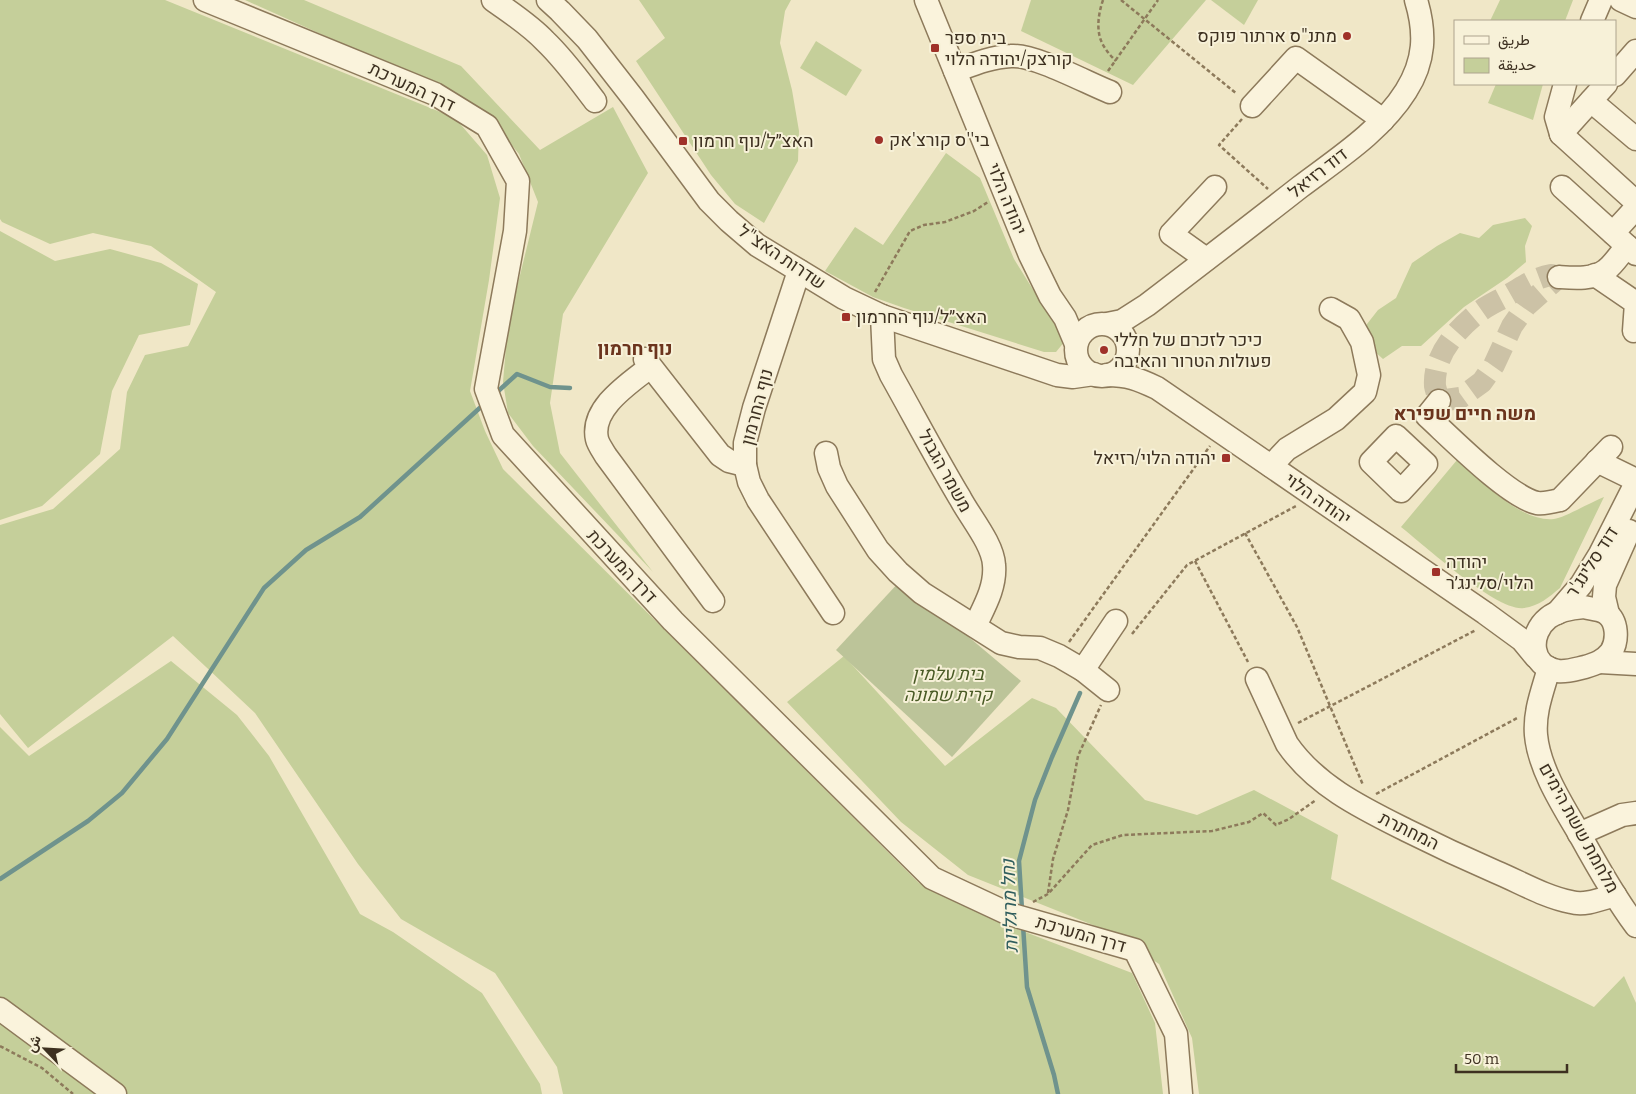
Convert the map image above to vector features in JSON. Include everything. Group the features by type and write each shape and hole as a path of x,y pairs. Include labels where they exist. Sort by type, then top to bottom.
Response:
{"street":[{"name":"דרך המערכת","path":"204,0 435,94 487,126 518,181 515,232 486,389 503,436 673,621 932,878 1010,914 1135,950 1176,1034 1180,1094"},
{"path":"493,0 519,19 550,46 572,69 595,101"},
{"path":"519,19 536,0"},
{"name":"שדרות האצ\"ל","path":"548,0 587,39 709,201 757,245 798,271 874,312 1064,377 1100,375"},
{"name":"יהודה הלוי","path":"926,0 1030,255 1046,287 1066,318 1076,349"},
{"name":"דוד רזיאל","path":"1104,324 1122,321 1147,306 1349,149 1391,112 1407,90 1420,63 1424,41 1421,16 1416,0"},
{"path":"1592,20 1601,0"},
{"path":"1621,0 1636,7"},
{"path":"1616,73 1636,51"},
{"path":"955,71 993,57 1014,55 1028,57 1103,90"},
{"path":"1252,106 1296,58 1382,120"},
{"path":"1565,85 1556,117 1561,134 1636,202"},
{"path":"1561,134 1605,85"},
{"path":"1591,101 1636,139"},
{"path":"1206,260 1171,234 1215,186"},
{"path":"1562,187 1625,244"},
{"path":"1559,277 1577,278 1605,271 1625,244 1636,208"},
{"name":"נוף החרמון","path":"798,271 754,408 745,444 745,465 749,482 758,500 833,613"},
{"path":"1595,275 1636,303 1634,331"},
{"name":"יהודה הלוי","path":"1046,287 1069,310 1083,318 1104,324"},
{"name":"דוד רזיאל","path":"1127,346 1130,332 1147,306"},
{"path":"1271,466 1287,449 1336,419 1365,392 1370,375 1362,342 1349,319 1331,309"},
{"name":"משמר הגבול","path":"874,312 882,341 884,359 891,375 991,552 994,566 989,597 975,626"},
{"path":"1047,372 1055,372 1070,365 1080,336 1085,330 1093,326 1104,324 1118,330 1127,346 1126,360 1115,372 1100,375 1084,368 1079,361 1076,349"},
{"name":"יהודה הלוי","path":"1127,346 1136,365 1157,388"},
{"path":"713,601 606,456 597,439 596,425 604,407 648,363 720,455 729,461 745,465"},
{"name":"יהודה הלוי","path":"1100,375 1125,375 1138,378 1157,388 1271,466 1478,620 1522,640 1543,662"},
{"path":"1396,436 1433,408 1512,491 1536,503 1550,503 1560,500 1604,454 1636,482"},
{"path":"826,452 828,468 837,486 878,550 898,572 922,593 1002,643 1019,647 1040,648 1059,656 1083,670 1108,690"},
{"name":"דוד סלינג'ר","path":"1552,616 1581,585 1600,554 1636,482"},
{"name":"דוד סלינג'ר","path":"1611,620 1604,597 1605,585 1636,517"},
{"path":"1636,649 1624,641 1611,620 1584,607 1570,608 1552,616 1536,632 1534,643 1543,662 1564,671 1600,662 1636,664"},
{"name":"יהודה הלוי","path":"1478,620 1522,622 1552,616"},
{"path":"1600,662 1611,651 1615,642 1611,620"},
{"path":"1083,670 1123,629"},
{"name":"מלחמת ששת הימים","path":"1543,662 1536,712 1536,736 1541,759 1560,801 1615,895 1636,926"},
{"name":"המחתרת","path":"1257,679 1287,744 1303,764 1331,788 1362,808 1447,850 1550,896 1572,903 1589,903 1615,895"},
{"path":"1579,834 1622,815 1636,813"},
{"path":"0,1009 115,1094"}],"path":[{"path":"1103,0 1098,14 1099,31 1104,47 1116,61"},
{"path":"1121,0 1252,106 1219,145 1282,201"},
{"path":"1103,90 1116,61 1158,0"},
{"path":"874,312 910,230 924,225 945,222 974,211 1004,192"},
{"path":"1059,656 1211,446"},
{"path":"1123,629 1187,565 1298,506"},
{"path":"1245,533 1298,627 1364,789"},
{"path":"1195,561 1257,679"},
{"path":"1295,725 1478,620"},
{"path":"1048,894 1053,859 1068,810 1078,756 1108,690"},
{"path":"1368,798 1526,712"},
{"path":"1010,914 1048,894 1092,845 1124,836 1212,831 1249,822 1263,813 1276,826 1289,819 1331,788"},
{"path":"0,1046 42,1068 73,1094"}],"green space":[{"path":"0,0 165,0 455,118 487,155 500,198 489,280 470,391 485,431 503,469 919,883 1015,928 1132,973 1155,1023 1163,1094 563,1094 557,1067 495,973 401,919 358,864 255,713 173,636 28,748 0,714 0,525 53,509 120,449 127,392 145,355 188,346 216,292 151,246 93,233 50,244 2,222 0,219"},
{"path":"245,0 304,0 461,66 540,150 613,107 648,173 563,314 550,403 560,453 653,572 533,446 508,413 503,382 508,324 538,202 519,154 490,119 450,92"},
{"path":"639,0 791,0 785,11 780,43 792,90 799,131 798,161 764,223 735,204 711,175 636,61 665,38"},
{"path":"1031,0 1206,0 1133,85 1021,31"},
{"path":"1211,0 1258,0 1244,25"},
{"path":"1500,0 1573,0 1565,20 1490,20"},
{"path":"816,41 862,70 846,96 800,68"},
{"path":"1496,85 1543,85 1533,120 1488,103"},
{"path":"946,153 980,178 1014,259 1065,341 1056,352 1044,352 904,308 873,297 825,271 855,227 883,245"},
{"path":"1525,218 1532,226 1525,246 1526,262 1507,278 1464,307 1421,346 1402,346 1383,359 1365,343 1367,324 1378,310 1396,298 1412,263 1460,233 1479,238 1493,225"},
{"path":"0,231 55,261 110,249 161,263 198,284 190,325 139,335 112,391 100,454 42,506 0,520"},
{"path":"1457,460 1490,489 1515,507 1541,518 1559,518 1604,497 1560,588 1544,601 1524,608 1497,600 1461,576 1401,527"},
{"name":"בית עלמין קרית שמונה","path":"901,580 1021,681 952,757 836,650"},
{"path":"844,656 945,766 1032,698 1056,708 1145,800 1197,815 1254,790 1338,835 1331,879 1594,1007 1624,976 1636,1003 1636,1094 1199,1094 1192,1038 1159,964 1113,933 968,875 901,822 787,702"},
{"path":"171,661 237,715 269,756 360,914 393,932 482,993 540,1084 542,1094 0,1094 0,727 29,756"}],"waterway":[{"path":"495,394 517,374 550,387 570,388"},
{"path":"0,879 88,821 122,793 167,739 264,588 306,550 360,517 483,405"},
{"name":"נחל מרגליות","path":"1022,910 1019,861 1035,800 1080,693"},
{"name":"נחל מרגליות","path":"1023,925 1027,987 1058,1094"}],"tunnel":[{"path":"1551,275 1559,277 1526,306 1512,326 1494,365 1482,382 1460,398 1439,401 1435,386 1435,375 1442,353 1455,335 1486,307 1540,278 1551,275"}],"place":[{"name":"מתנ\"ס ארתור פוקס","path":"1347,36"},
{"name":"בית ספר קורצק/יהודה הלוי","path":"935,48"},
{"name":"בי''ס קורצ'אק","path":"879,140"},
{"name":"האצ״ל/נוף חרמון","path":"683,141"},
{"name":"האצ״ל/נוף החרמון","path":"846,317"},
{"name":"כיכר לזכרם של חללי פעולות הטרור והאיבה","path":"1104,350"},
{"name":"יהודה הלוי/רזיאל","path":"1226,458"},
{"name":"יהודה הלוי/סלינג׳ר","path":"1436,572"}],"district":[{"name":"נוף חרמון","path":"635,348"},
{"name":"משה חיים שפירא","path":"1465,413"}]}
